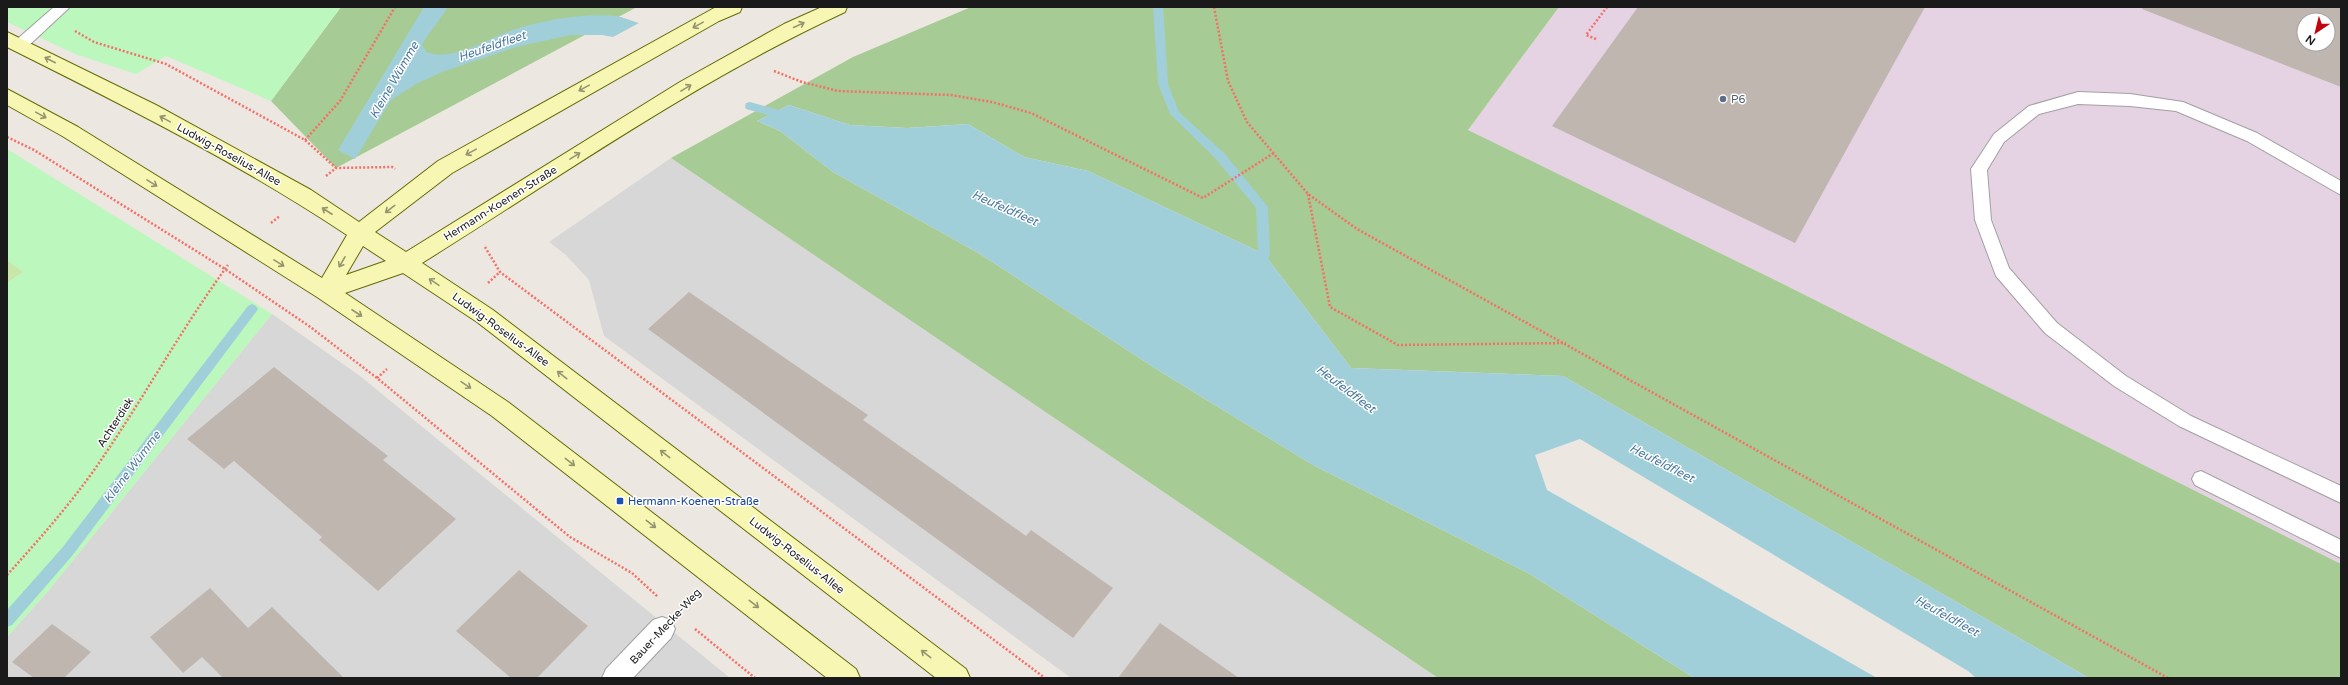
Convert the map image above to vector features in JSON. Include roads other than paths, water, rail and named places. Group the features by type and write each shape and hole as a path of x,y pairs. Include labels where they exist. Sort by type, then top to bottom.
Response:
{"main road":[{"path":"325,291 360,232 445,167 705,20 733,7"},
{"name":"Hermann-Koenen-Straße","path":"325,291 406,263 590,146 739,58 838,7"},
{"name":"Ludwig-Roselius-Allee","path":"14,42 150,110 304,196 485,316 956,678"},
{"path":"7,96 71,132 325,291 412,348 500,409 714,573 847,678"}],"street":[{"name":"Bauer-Mecke-Weg","path":"615,678 669,621"}],"lane":[{"path":"14,42 63,7"},
{"path":"2341,189 2252,137 2178,106 2130,100 2078,98 2034,110 1999,138 1979,169 1983,220 2002,271 2051,328 2120,381 2185,421 2341,495"},
{"path":"2201,479 2341,548"}],"water":[{"path":"424,7 448,7 422,44 426,52 436,54 447,54 469,49 510,31 563,18 603,15 625,18 639,23 613,37 602,35 571,35 516,47 442,72 416,84 391,100 355,159 338,150"},
{"path":"789,105 850,125 907,128 968,124 1024,157 1088,171 1264,254 1351,368 1563,376 2089,678 1976,678 1968,671 1580,439 1535,455 1547,490 1877,678 1694,678 1528,573 1313,465 1161,372 980,254 833,172 780,131 757,121"}],"waterway":[{"name":"Heufeldfleet","path":"1158,7 1163,84 1175,114 1220,156 1262,207 1264,254 1261,271"},
{"name":"Heufeldfleet","path":"750,106 789,117"},
{"name":"Kleine Wümme","path":"7,620 67,552 252,309"}],"place":[{"name":"P6","path":"1723,99"},
{"name":"Hermann-Koenen-Straße","path":"620,501"}]}
